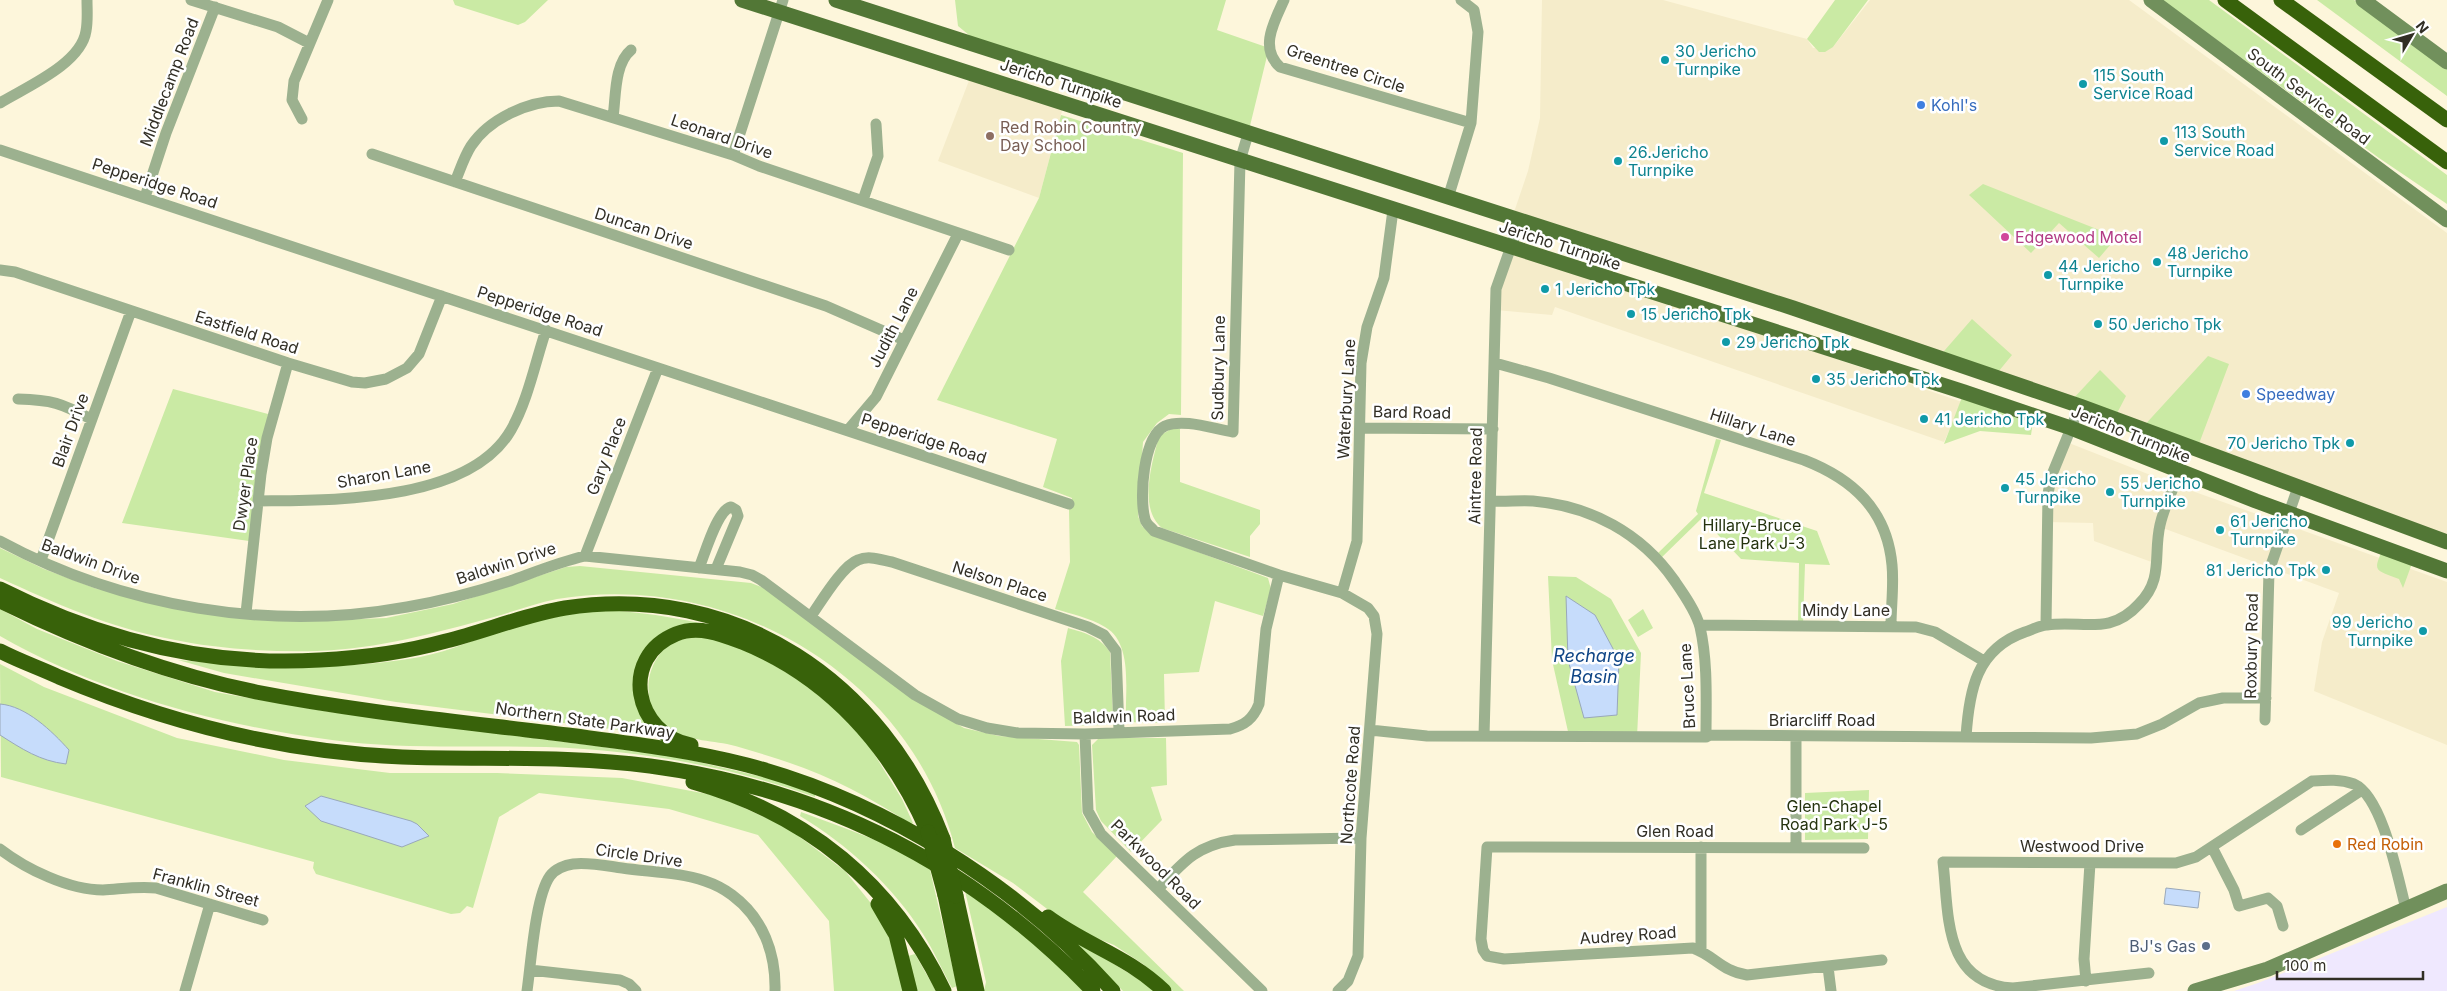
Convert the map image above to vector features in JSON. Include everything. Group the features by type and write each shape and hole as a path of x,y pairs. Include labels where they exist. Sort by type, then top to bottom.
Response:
{"highway":[{"path":"2225,0 2447,162"},
{"path":"2281,0 2447,120"},
{"path":"2363,59 2447,112"},
{"path":"0,589 73,622 140,643 230,659 284,661 336,659 407,650 444,642 544,612 580,606 638,605 694,614 744,629 776,643 812,665 850,695 878,724 904,759 926,798 943,839 964,991"},
{"name":"Northern State Parkway","path":"0,601 51,626 100,646 160,667 219,684 332,704 622,742 746,765 796,780 865,809 938,849 999,888 1047,926 1113,991"},
{"path":"746,765 698,746 676,741 660,731 648,716 641,696 642,673 648,657 661,643 687,631 713,632 768,653 810,679 850,713 880,747 906,787 928,832 951,896 977,991"},
{"path":"4,654 53,683 116,708 186,731 266,749 375,763 598,769 641,773 688,781 743,799 781,816 806,830 848,863 874,887 908,929 929,962 944,991"},
{"path":"4,654 90,690 158,714 261,740 365,755 547,758 648,766 721,779 788,798 872,830 923,856 961,879 1036,936 1093,991"},
{"path":"848,863 891,925 903,958 910,991"},
{"path":"999,888 1030,902 1078,936 1126,960 1164,991"}],"main road":[{"name":"Jericho Turnpike","path":"742,0 780,6 1240,161 2071,428 2289,514 2377,544 2447,571"},
{"name":"Jericho Turnpike","path":"836,0 1793,308 2080,406 2447,542"},
{"name":"South Service Road","path":"2151,0 2447,220"},
{"path":"2363,0 2447,62"},
{"path":"2201,990 2270,968 2447,891"}],"street":[{"path":"0,103 54,71 76,51 86,32 87,0"},
{"path":"191,0 278,27 309,43"},
{"path":"302,119 292,100 292,93 309,43 328,0"},
{"name":"Greentree Circle","path":"1284,0 1269,38 1269,52 1272,60 1280,67 1471,123"},
{"path":"1448,198 1471,123 1478,32 1474,10 1461,0"},
{"path":"733,154 780,6"},
{"name":"Middlecamp Road","path":"144,196 215,7"},
{"path":"613,118 620,64 625,55 631,50"},
{"name":"Leonard Drive","path":"455,182 471,146 487,128 503,117 537,103 559,100 733,154 759,166 1009,250"},
{"path":"863,200 878,156 876,124"},
{"name":"Sudbury Lane","path":"1248,134 1240,161 1233,432 1180,423 1164,426 1155,434 1150,442 1146,460 1143,507 1145,522 1154,531 1279,575"},
{"name":"Pepperidge Road","path":"0,150 144,196 1069,504"},
{"name":"Duncan Drive","path":"372,154 826,306 904,340"},
{"name":"Waterbury Lane","path":"1342,592 1357,541 1361,363 1364,340 1384,278 1393,210"},
{"name":"Aintree Road","path":"1484,736 1492,501 1496,289 1520,221"},
{"name":"Judith Lane","path":"848,430 876,397 958,234"},
{"name":"Eastfield Road","path":"0,270 16,272 288,363 352,382 365,383 386,379 407,368 419,354 442,296"},
{"name":"Blair Drive","path":"41,560 131,311"},
{"name":"Sharon Lane","path":"258,501 329,500 377,495 441,481 472,469 493,453 510,431 519,411 546,330"},
{"name":"Dwyer Place","path":"246,613 267,438 288,363"},
{"name":"Hillary Lane","path":"1495,363 1549,378 1786,454 1838,475 1865,498 1879,519 1886,534 1892,567 1891,626"},
{"name":"Gary Place","path":"585,556 658,368"},
{"path":"18,399 50,400 63,404 91,419"},
{"path":"2046,624 2048,494 2050,479 2080,406"},
{"name":"Bard Road","path":"1360,428 1493,429"},
{"path":"1966,737 1972,688 1984,661 2014,636 2046,624 2104,624 2118,621 2141,603 2155,577 2160,524 2180,472"},
{"name":"Roxbury Road","path":"2265,720 2269,571 2298,487"},
{"name":"Bruce Lane","path":"1492,501 1532,501 1567,507 1595,515 1624,530 1646,547 1664,566 1682,592 1700,625 1706,676 1706,736"},
{"path":"699,568 719,518 726,509 732,507 736,510 738,516 716,569"},
{"name":"Baldwin Drive","path":"0,541 87,580 143,597 196,608 270,616 322,616 408,607 476,591 563,561 585,556 716,569 752,575 811,616 915,695 958,719 987,728"},
{"name":"Nelson Place","path":"811,616 849,566 858,560 872,558 902,565 1088,627 1104,635 1116,651 1119,732"},
{"path":"1279,575 1342,592"},
{"name":"Baldwin Road","path":"987,728 1018,733 1085,734 1230,729 1243,726 1256,712 1260,704 1266,629 1279,575"},
{"name":"Northcote Road","path":"1338,991 1348,981 1358,956 1361,838 1376,623 1368,608 1342,592"},
{"name":"Mindy Lane","path":"1700,625 1916,627 1935,632 1984,661"},
{"name":"Briarcliff Road","path":"1370,730 1427,736 2126,736 2162,724 2199,703 2223,698 2266,698"},
{"name":"Parkwood Road","path":"1085,734 1086,797 1090,818 1101,834 1262,991"},
{"path":"1796,737 1796,848"},
{"name":"Westwood Drive","path":"2013,989 1998,987 1982,981 1967,969 1955,951 1943,862 2176,863 2196,857 2312,781 2332,779 2355,785 2362,790"},
{"path":"2301,830 2362,790 2370,797 2380,817 2406,909"},
{"path":"1158,889 1187,858 1203,848 1217,843 1236,840 1361,838"},
{"name":"Glen Road","path":"1487,956 1483,950 1481,938 1487,847 1864,848"},
{"path":"1701,847 1701,951"},
{"path":"2212,847 2234,890 2239,906 2268,898 2277,906 2283,926"},
{"name":"Franklin Street","path":"0,849 32,868 73,884 101,890 142,887 156,888 263,920"},
{"name":"Circle Drive","path":"527,991 534,937 544,890 551,875 562,867 583,863 674,875 704,881 723,889 748,910 760,925 774,961 775,991"},
{"path":"2086,981 2084,959 2090,863"},
{"path":"185,991 210,904"},
{"name":"Audrey Road","path":"1487,956 1504,959 1683,947 1701,951 1727,970 1747,975 1882,960"},
{"path":"1828,967 1831,991"},
{"path":"530,970 620,980 629,984 636,991"},
{"path":"2013,989 2150,973"}],"shaded area":[{"path":"1542,0 1663,0 1807,39 1813,48 1833,47 1870,0 2129,0 2447,233 2447,535 1512,218 1528,171 1540,118"},
{"path":"970,78 1063,107 1039,198 938,161"},
{"path":"1512,248 1962,402 1944,442 1555,307 1552,315 1496,310"},
{"path":"2069,443 2181,487 2447,582 2447,745 2314,691 2322,642 2339,593 2160,527 2157,564 2094,541 2093,523 2047,522 2050,494"},
{"path":"2447,907 2447,991 2234,991 2258,983"}],"green space":[{"path":"453,0 548,0 525,22 518,25 455,5"},
{"path":"955,0 1226,0 1217,30 1269,48 1248,134 986,49 958,26"},
{"path":"1835,0 1868,0 1833,47 1825,52 1819,52 1807,39"},
{"path":"2162,0 2209,0 2447,175 2447,204 2379,158"},
{"path":"2317,0 2354,0 2447,68 2447,96"},
{"path":"1061,115 1183,153 1181,415 1169,414 1157,423 1143,442 1138,516 1142,526 1152,535 1268,578 1271,589 1263,616 1215,601 1199,672 1164,674 1165,723 1128,722 1126,717 1126,668 1124,655 1114,634 1093,621 1055,609 1070,562 1069,509 1072,498 1043,487 1057,439 937,400 1039,198"},
{"path":"1983,184 2117,237 2099,258 2059,223 2031,253 1969,195"},
{"path":"1972,319 2012,355 1994,377 1938,358"},
{"path":"2208,356 2229,364 2197,449 2141,429"},
{"path":"2100,370 2126,396 2114,419 2071,401"},
{"path":"173,389 268,414 249,541 122,523"},
{"path":"1964,392 2034,415 2031,435 1980,431 1944,444"},
{"path":"1173,428 1180,429 1180,482 1260,510 1260,524 1250,536 1250,557 1162,528 1155,519 1150,509 1149,497 1153,459 1159,436"},
{"name":"Hillary-Bruce Lane Park J-3","path":"1716,439 1721,440 1704,493 1817,531 1830,565 1805,564 1803,624 1798,625 1799,563 1741,559 1702,518 1660,559 1657,554 1698,514 1696,511"},
{"path":"2384,546 2414,558 2403,588 2399,579 2378,569 2378,561"},
{"path":"0,548 44,569 97,589 309,621 386,618 453,604 566,567 580,566 751,583 767,589 920,702 964,728 999,736 1077,742 1079,745 1082,813 1092,832 1117,856 1083,892 1184,991 1173,991 1143,964 1114,945 1084,933 1063,921 1013,883 955,848 932,786 899,732 855,686 804,648 747,619 686,601 622,594 557,599 428,634 384,644 340,650 299,651 224,647 170,639 126,628 83,614 41,597 0,578"},
{"path":"1548,576 1576,577 1611,599 1641,653 1637,737 1569,736 1552,660"},
{"path":"0,609 37,629 117,661 215,692 330,712 673,756 772,779 815,794 815,797 716,768 649,756 546,747 412,746 359,743 289,734 203,716 119,690 78,674 0,636"},
{"path":"1643,609 1653,628 1638,637 1628,620"},
{"path":"606,610 672,618 736,632 682,627 637,670 652,728 651,734 396,702 224,673 178,660 299,667 390,661 433,654 541,618"},
{"path":"1068,628 1096,639 1110,652 1113,717 1106,725 1065,726 1061,661"},
{"path":"707,636 758,656 802,682 844,716 868,744 902,799 913,823 911,824 879,804 814,772 740,747 685,736 663,724 652,708 649,699 649,680 655,662 665,649 681,639"},
{"path":"0,664 44,687 177,738 284,760 390,773 497,773 622,778 718,796 788,828 845,871 878,912 899,962 904,991 834,991 829,921 758,835 669,809 539,793 499,817 473,908 467,906 460,913 451,914 316,874 313,868 314,862 1,777"},
{"path":"1099,738 1166,738 1167,785 1151,787 1162,820 1131,852 1101,821 1096,810 1092,745"},
{"name":"Glen-Chapel Road Park J-5","path":"1869,790 1868,839 1805,840 1805,793"},
{"path":"801,812 890,846 964,887 1029,935 1086,991 984,991 986,982 965,891 930,870 957,986 952,988 927,940 884,883 852,853 800,816"},
{"path":"1068,936 1158,991 1123,991"},
{"path":"915,954 936,991 916,991 908,956"}],"water":[{"name":"Recharge Basin","path":"1566,596 1595,615 1619,660 1617,715 1584,718 1568,660"},
{"path":"0,704 29,714 55,735 69,750 66,764 39,757 0,735"},
{"path":"321,796 411,821 417,824 429,836 402,847 321,821 305,806"},
{"path":"2166,888 2200,892 2198,908 2164,904"}],"place":[{"name":"30 Jericho Turnpike","path":"1665,60"},
{"name":"115 South Service Road","path":"2083,84"},
{"name":"Kohl's","path":"1921,105"},
{"name":"Red Robin Country Day School","path":"990,136"},
{"name":"113 South Service Road","path":"2164,141"},
{"name":"26.Jericho Turnpike","path":"1618,161"},
{"name":"Edgewood Motel","path":"2005,237"},
{"name":"48 Jericho Turnpike","path":"2157,262"},
{"name":"44 Jericho Turnpike","path":"2048,275"},
{"name":"1 Jericho Tpk","path":"1545,289"},
{"name":"15 Jericho Tpk","path":"1631,314"},
{"name":"50 Jericho Tpk","path":"2098,324"},
{"name":"29 Jericho Tpk","path":"1726,342"},
{"name":"35 Jericho Tpk","path":"1816,379"},
{"name":"Speedway","path":"2246,394"},
{"name":"41 Jericho Tpk","path":"1924,419"},
{"name":"70 Jericho Tpk","path":"2350,443"},
{"name":"45 Jericho Turnpike","path":"2005,488"},
{"name":"55 Jericho Turnpike","path":"2110,492"},
{"name":"61 Jericho Turnpike","path":"2220,530"},
{"name":"81 Jericho Tpk","path":"2326,570"},
{"name":"99 Jericho Turnpike","path":"2423,631"},
{"name":"Red Robin","path":"2337,844"},
{"name":"BJ's Gas","path":"2206,946"}]}
